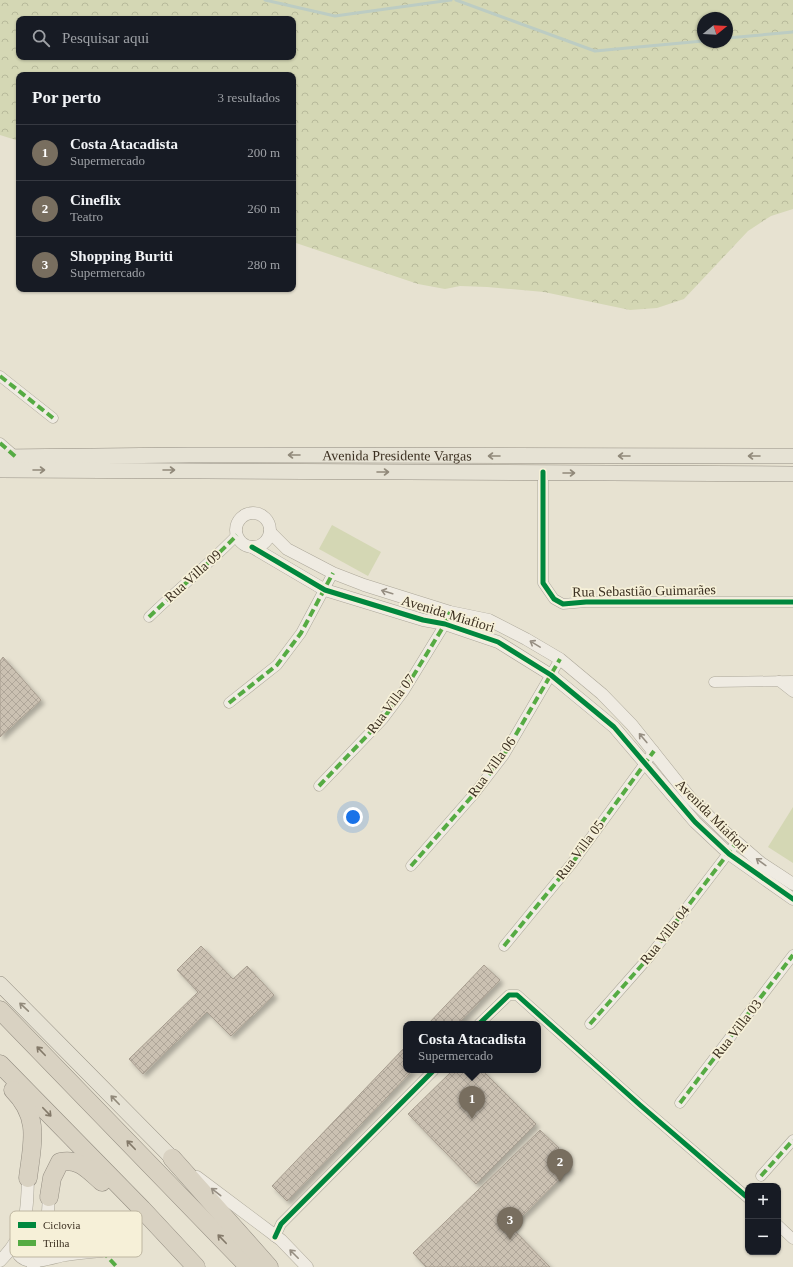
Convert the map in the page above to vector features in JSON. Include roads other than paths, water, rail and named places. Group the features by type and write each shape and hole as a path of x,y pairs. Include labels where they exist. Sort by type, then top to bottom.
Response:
{"highway":[{"path":"0,1010 249,1267"},
{"path":"0,1064 142,1208 196,1267"},
{"path":"0,1077 16,1093 28,1110 34,1130 28,1178"},
{"path":"172,1158 269,1267"},
{"path":"49,1198 52,1178 60,1162 71,1160 78,1163 122,1200 133,1211"},
{"path":"142,1221 186,1267"}],"main road":[{"name":"Avenida Presidente Vargas","path":"0,457 355,455 793,456"},
{"path":"355,455 355,471"},
{"name":"Avenida Presidente Vargas","path":"0,470 793,474"},
{"path":"0,984 172,1158"}],"street":[{"path":"0,376 53,418"},
{"path":"0,443 16,457"},
{"name":"Rua Sebastião Guimarães","path":"543,472 542,583 554,599 563,604 586,602 793,602"},
{"path":"249,514 262,515 270,526 270,532 264,544 252,547 245,545 237,535 239,522 249,514"},
{"name":"Avenida Miafiori","path":"270,532 287,549 333,573 364,585 450,612 489,620 560,659 602,694 632,725 691,799 736,843 793,884"},
{"name":"Rua Villa 09","path":"149,617 185,583 211,562 237,535"},
{"name":"Avenida Miafiori","path":"252,547 325,590 423,620 445,624 498,642 551,675 614,728 643,764 695,822 729,854 793,899"},
{"path":"229,703 277,665 301,632 333,573"},
{"name":"Rua Villa 07","path":"319,786 383,719 404,691 445,624 450,612"},
{"name":"Rua Villa 06","path":"411,866 474,794 504,755 560,659"},
{"path":"714,682 793,681"},
{"path":"779,682 793,692"},
{"name":"Rua Villa 05","path":"504,946 573,862 643,764 654,751"},
{"name":"Rua Villa 04","path":"590,1024 649,957 736,843"},
{"name":"Rua Villa 03","path":"680,1103 793,955"},
{"path":"483,1021 509,995 517,995 640,1105 745,1195"},
{"path":"278,1239 281,1224 431,1073"},
{"path":"761,1176 793,1140"},
{"path":"172,1158 278,1239 307,1267"},
{"path":"27,1211 28,1178"},
{"path":"48,1211 49,1198"},
{"path":"781,1229 793,1239"},
{"path":"0,1261 10,1248"},
{"path":"20,1257 23,1260 34,1265 60,1257"}],"waterway":[{"path":"265,0 335,16 451,0"},
{"path":"456,0 595,51 697,42"},
{"path":"733,37 793,32"}],"place":[{"name":"Costa Atacadista","path":"472,1119"},
{"name":"Cineflix","path":"560,1182"},
{"name":"Shopping Buriti","path":"510,1240"}]}
